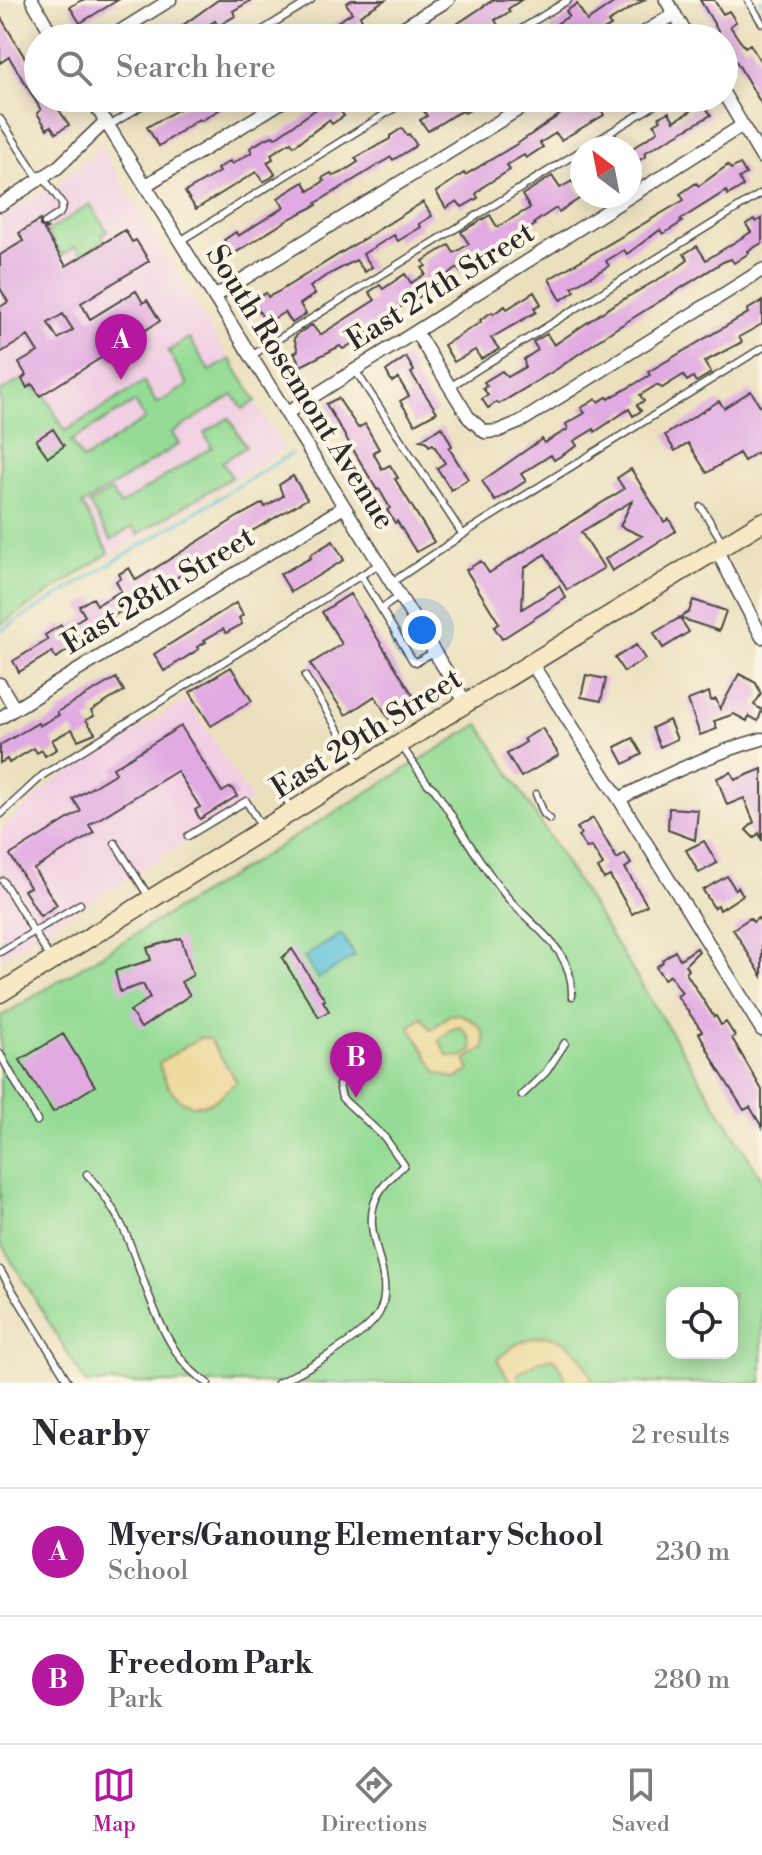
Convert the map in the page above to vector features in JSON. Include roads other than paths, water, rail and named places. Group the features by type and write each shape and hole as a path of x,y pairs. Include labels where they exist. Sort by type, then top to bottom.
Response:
{"street":[{"path":"131,24 170,0"},
{"path":"409,24 448,0"},
{"path":"666,0 681,24"},
{"path":"37,2 47,24"},
{"path":"658,24 675,14"},
{"name":"South Rosemont Avenue","path":"100,112 466,703"},
{"path":"146,185 265,112"},
{"path":"214,297 514,112"},
{"path":"735,112 762,158"},
{"path":"0,205 57,168 107,123"},
{"name":"East 27th Street","path":"287,413 743,125"},
{"path":"416,332 469,418 485,438 520,422 762,270"},
{"name":"East 28th Street","path":"0,718 344,507"},
{"name":"East 29th Street","path":"0,993 762,522"},
{"path":"721,548 762,637"},
{"path":"532,664 762,1030"},
{"path":"0,684 15,709"},
{"path":"619,799 728,748 762,739"}],"lane":[{"path":"272,24 311,0"},
{"path":"529,24 568,0"},
{"path":"748,0 762,23"},
{"path":"107,123 128,112"},
{"path":"180,241 388,112"},
{"path":"605,136 643,112"},
{"path":"0,119 63,205 60,213 45,223"},
{"path":"251,356 570,158"},
{"path":"451,386 762,193"},
{"path":"391,583 762,348"},
{"path":"355,370 463,535"},
{"path":"701,507 721,548"},
{"path":"0,815 43,775 379,564"},
{"path":"361,576 413,661 435,652"},
{"path":"381,609 400,596"},
{"path":"305,676 362,768"},
{"path":"400,744 507,897 552,941 565,961 572,996"},
{"path":"277,785 293,811"},
{"path":"536,794 544,814 550,819"},
{"path":"188,836 246,801 263,829"},
{"path":"115,843 150,900"},
{"path":"3,881 52,961"},
{"path":"0,952 80,904"},
{"path":"522,1095 546,1072 565,1043"},
{"path":"0,1054 37,1121"},
{"path":"278,1383 370,1327 380,1311 384,1294 372,1227 374,1203 387,1181 404,1165 385,1138 342,1098 339,1085 356,1068"},
{"path":"87,1174 103,1192 125,1231 151,1298 177,1351 192,1370 208,1383"},
{"path":"0,1270 69,1383"}],"water":[{"path":"341,934 355,956 318,979 304,957"}],"waterway":[{"path":"0,631 291,454"}],"place":[{"name":"Myers/Ganoung Elementary School","path":"121,380"},
{"name":"Freedom Park","path":"356,1098"}]}
